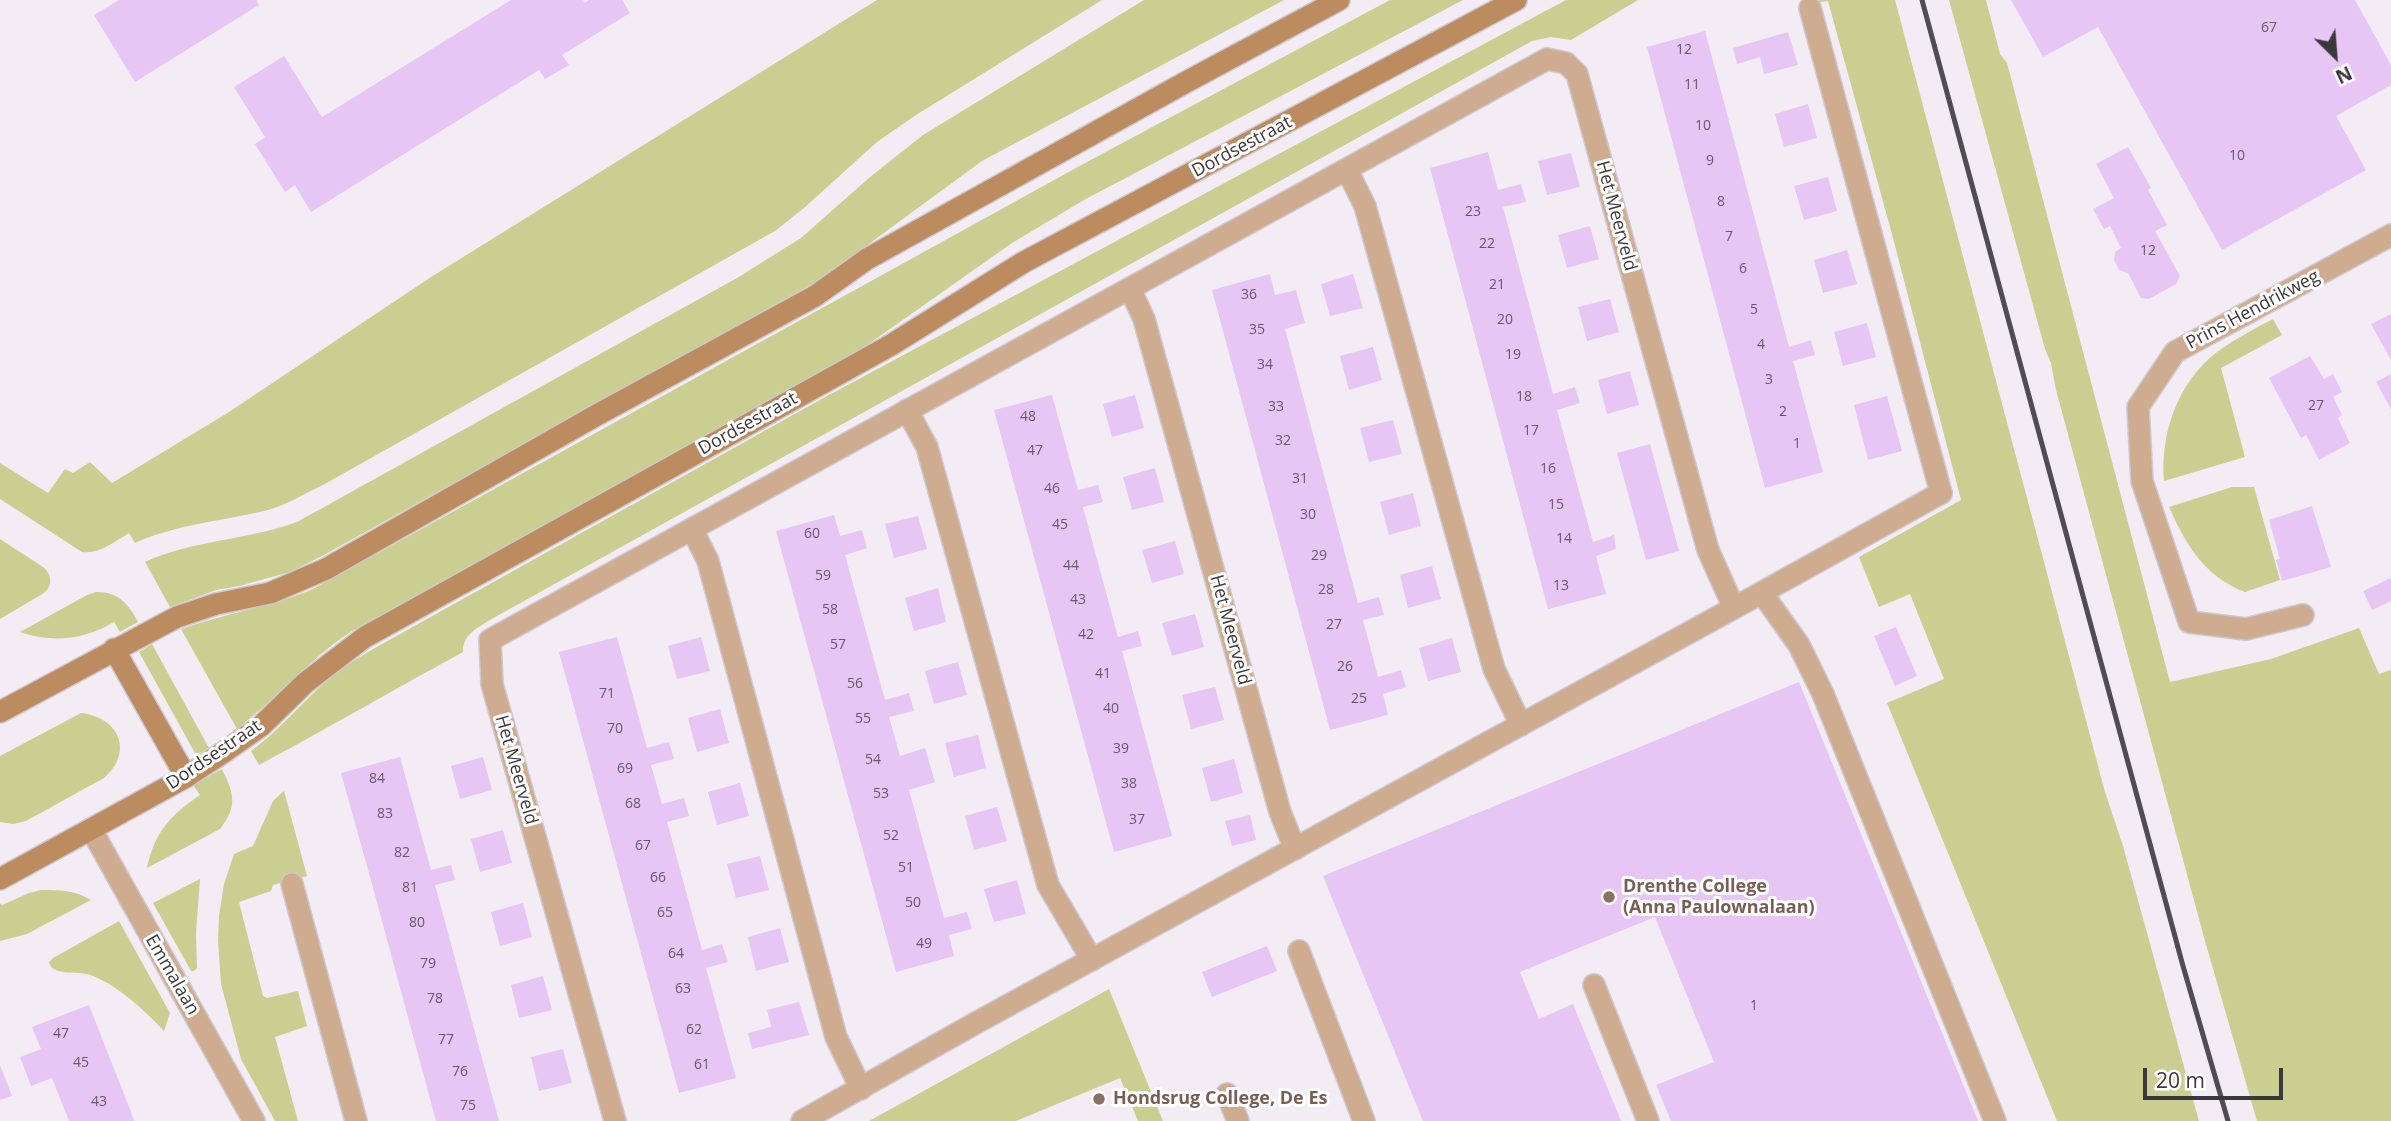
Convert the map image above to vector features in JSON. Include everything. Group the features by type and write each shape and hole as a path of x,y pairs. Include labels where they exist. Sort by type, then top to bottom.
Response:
{"main road":[{"path":"2,708 177,617 216,604 270,593 326,569 595,416 816,296 867,259 1339,0"},
{"name":"Dordsestraat","path":"0,879 186,776 261,726 305,683 365,637 891,345 1024,262 1516,0"},
{"path":"114,649 186,776"}],"street":[{"path":"802,1121 1941,493 1810,8"},
{"name":"Het Meerveld","path":"615,1121 492,684 490,640 1547,59 1566,63 1577,74 1708,550 1734,608"},
{"path":"1347,170 1365,206 1494,669 1521,725"},
{"name":"Prins Hendrikweg","path":"2303,615 2245,629 2189,622 2142,481 2138,407 2175,352 2391,235"},
{"name":"Het Meerveld","path":"1130,289 1144,319 1280,812 1295,849"},
{"path":"907,410 927,447 1048,885 1092,961"},
{"path":"692,529 708,561 836,1037 860,1089"},
{"path":"1762,593 1799,645 1823,694 1995,1121"},
{"name":"Emmalaan","path":"91,830 254,1121"},
{"path":"292,884 356,1121"},
{"path":"1299,951 1364,1121"},
{"path":"1594,985 1648,1121"},
{"path":"1227,1094 1238,1121"}],"green space":[{"path":"877,0 1102,0 877,142 775,231 289,502 268,510 167,531 135,543 129,533 107,547 82,552 0,499 0,463 48,493 65,469 73,473 90,462 112,483 229,412 431,277"},
{"path":"1144,0 1284,0 982,161 821,279 322,556 290,572 216,590 170,607 145,562 201,544 259,533 297,522 737,278 801,238 923,135"},
{"path":"1390,0 1463,0 1084,200 1012,243 863,348 352,631 237,729 181,629 311,590 1085,163"},
{"path":"1566,0 1638,0 1571,40 1551,37 1532,41 488,621 467,637 463,652 259,765 251,751 329,679 369,651 827,396"},
{"path":"1815,0 1895,0 2105,792 2123,846 2199,1121 2057,1121 1887,703 1944,679 1910,594 1879,607 1859,557 1961,500 1828,1 1815,3"},
{"path":"1949,0 1986,0 2000,54 2007,63 2170,682 2271,659 2359,628 2379,674 2391,670 2391,1121 2257,1121 2205,941 2056,390 2051,363"},
{"path":"2273,319 2282,335 2221,368 2245,457 2164,481 2165,445 2169,427 2174,410 2192,378 2217,352"},
{"path":"2232,487 2254,487 2280,580 2245,592 2219,578 2198,558 2169,507"},
{"path":"0,539 43,567 50,580 44,593 0,619"},
{"path":"96,592 110,594 122,600 138,622 120,632 114,622 91,633 68,638 44,638 20,632 87,595"},
{"path":"152,644 209,748 198,754 139,652"},
{"path":"81,713 105,721 113,728 120,747 119,757 113,768 104,778 26,821 13,824 0,822 0,756"},
{"path":"222,769 231,793 232,806 220,829 147,868 159,834 180,810 200,795 193,785"},
{"path":"284,791 307,876 273,885 271,891 239,902 263,996 267,998 298,991 307,1026 275,1037 298,1121 275,1121 241,1059 221,984 218,940 224,884 234,854 253,846 273,801"},
{"path":"200,879 196,933 197,968 191,971 153,903"},
{"path":"41,890 73,892 91,900 27,934 0,941 0,903 2,905"},
{"path":"119,921 170,1013 164,1031 113,986 88,974 60,971 51,967 49,962 53,958"},
{"path":"1109,989 1163,1121 1138,1121 1120,1078 1016,1121 869,1121"}],"building":[{"path":"119,0 256,0 259,5 135,82 94,15"},
{"path":"511,0 583,0 585,3 589,0 622,0 630,13 562,55 569,65 545,79 539,70 311,212 295,185 285,192 255,144 265,137 234,87 284,56 322,117"},
{"path":"2011,0 2355,0 2391,65 2391,85 2336,116 2366,170 2222,250 2098,27 2043,57"},
{"path":"1705,31 1789,347 1811,340 1815,355 1793,361 1823,472 1765,488 1647,47"},
{"path":"1788,32 1798,65 1764,74 1760,57 1737,64 1733,48"},
{"path":"1808,104 1817,138 1784,147 1775,114"},
{"path":"2128,147 2151,188 2148,190 2167,225 2155,231 2180,276 2176,284 2149,299 2141,298 2128,273 2119,270 2114,260 2115,252 2121,248 2110,226 2104,229 2093,209 2114,198 2096,164"},
{"path":"1488,152 1498,190 1521,184 1526,202 1503,207 1553,394 1575,387 1580,403 1557,410 1593,542 1614,535 1616,549 1596,556 1606,594 1548,609 1430,168"},
{"path":"1571,153 1580,187 1547,195 1538,161"},
{"path":"1828,177 1837,211 1804,220 1794,186"},
{"path":"1590,226 1599,259 1567,268 1558,235"},
{"path":"1847,250 1857,284 1823,293 1814,260"},
{"path":"1270,274 1275,295 1296,290 1305,323 1285,329 1358,603 1379,597 1384,615 1363,620 1378,677 1401,670 1406,687 1383,694 1388,715 1330,730 1212,290"},
{"path":"1353,274 1363,308 1330,316 1321,284"},
{"path":"1610,299 1619,332 1587,341 1578,307"},
{"path":"2391,314 2391,360 2371,324"},
{"path":"1867,323 1876,357 1843,366 1834,332"},
{"path":"1373,347 1382,380 1349,390 1340,356"},
{"path":"2310,356 2324,379 2333,374 2342,392 2333,397 2342,415 2338,418 2350,443 2319,460 2306,435 2301,438 2269,378"},
{"path":"1630,371 1639,405 1607,414 1598,380"},
{"path":"2391,374 2391,409 2376,382"},
{"path":"1052,395 1078,490 1098,485 1103,502 1083,507 1118,637 1138,631 1142,646 1122,651 1172,836 1114,852 994,410"},
{"path":"1135,395 1144,428 1112,437 1103,404"},
{"path":"1887,396 1902,451 1868,460 1854,405"},
{"path":"1393,420 1402,454 1369,462 1360,428"},
{"path":"1650,444 1679,551 1646,560 1617,453"},
{"path":"1155,468 1164,502 1132,510 1123,477"},
{"path":"1413,493 1421,526 1389,535 1380,502"},
{"path":"2312,506 2331,567 2282,581 2276,560 2280,559 2269,520"},
{"path":"834,515 840,536 862,530 867,548 845,555 885,700 909,693 914,711 889,717 900,756 925,748 935,782 909,790 944,918 967,912 972,929 949,935 954,956 896,972 776,531"},
{"path":"918,516 927,549 894,558 885,524"},
{"path":"1175,541 1184,574 1152,583 1142,550"},
{"path":"1432,566 1441,599 1408,608 1400,575"},
{"path":"2391,578 2391,601 2372,610 2363,591"},
{"path":"938,588 946,622 914,631 905,598"},
{"path":"1195,614 1204,647 1172,656 1162,623"},
{"path":"1896,627 1917,676 1895,686 1874,636"},
{"path":"617,637 647,748 669,742 674,759 651,765 662,804 684,798 689,816 667,822 702,950 722,944 728,962 706,968 736,1078 679,1093 559,652"},
{"path":"701,637 710,671 677,679 668,646"},
{"path":"1452,638 1461,672 1428,681 1419,648"},
{"path":"958,662 967,695 934,704 925,671"},
{"name":"Drenthe College (Anna Paulownalaan)","path":"1799,682 1978,1121 1671,1121 1656,1085 1714,1062 1655,917 1520,972 1539,1019 1573,1004 1621,1121 1423,1121 1323,876"},
{"path":"1215,687 1224,720 1191,729 1182,695"},
{"path":"720,709 729,743 697,752 688,718"},
{"path":"978,735 986,768 954,777 945,743"},
{"path":"400,757 431,870 451,865 455,880 435,885 499,1121 436,1121 341,773"},
{"path":"483,757 492,790 460,799 451,766"},
{"path":"1234,759 1243,793 1211,802 1202,768"},
{"path":"740,783 749,816 717,825 708,792"},
{"path":"997,807 1007,841 974,850 965,816"},
{"path":"1250,815 1256,840 1232,846 1225,821"},
{"path":"503,830 512,863 480,872 471,839"},
{"path":"760,856 769,890 736,898 727,864"},
{"path":"1017,880 1026,914 994,922 984,889"},
{"path":"523,903 532,937 500,946 491,912"},
{"path":"780,928 789,962 756,971 748,937"},
{"path":"1267,946 1277,971 1212,997 1202,972"},
{"path":"543,976 552,1010 519,1018 511,985"},
{"path":"799,1002 809,1035 752,1049 748,1033 771,1027 767,1010"},
{"path":"89,1005 134,1121 69,1121 52,1078 31,1086 20,1057 41,1049 32,1027"},
{"path":"563,1049 572,1083 539,1091 531,1057"},
{"path":"0,1065 12,1096 0,1100"}],"railway":[{"path":"1922,0 2183,966 2228,1121"}],"place":[{"name":"Drenthe College (Anna Paulownalaan)","path":"1609,897"},
{"name":"Hondsrug College, De Es","path":"1099,1099"}]}
